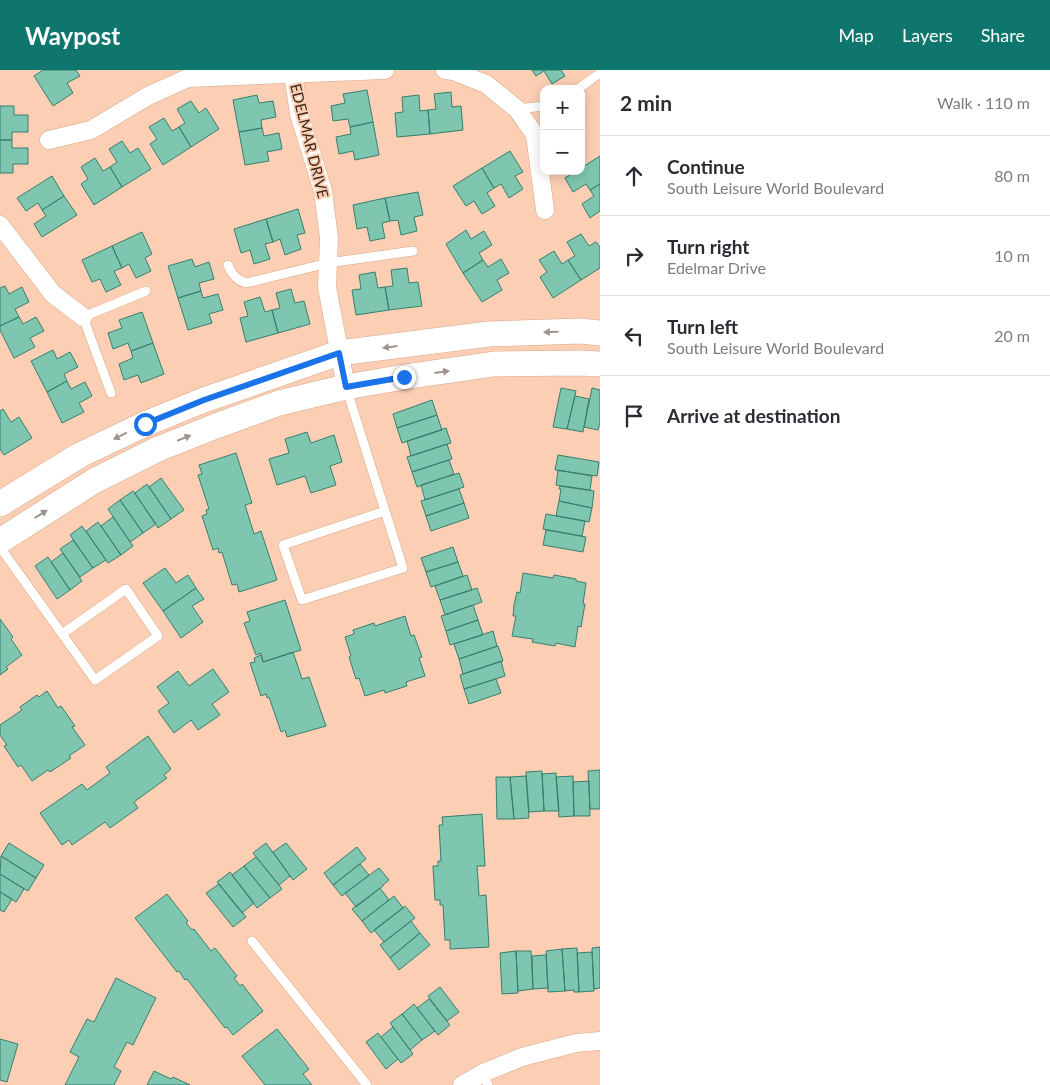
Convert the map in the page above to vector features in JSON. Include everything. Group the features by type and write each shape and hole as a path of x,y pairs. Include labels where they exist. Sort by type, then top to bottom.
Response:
{"street":[{"path":"48,140 91,130 148,96 188,78 385,70"},
{"path":"445,70 453,71 486,84 517,109 535,135 545,210"},
{"name":"EDELMAR DRIVE","path":"293,74 299,114 323,191 329,238 327,287 346,387"},
{"path":"0,225 53,294 83,317"},
{"path":"0,504 80,455 145,424 212,397 339,353 489,334 600,332"},
{"path":"0,540 94,481 158,449 279,403 346,387 494,364 600,364"},
{"path":"462,1085 485,1079 522,1057 576,1043 600,1041"}],"lane":[{"path":"584,85 600,74"},
{"path":"517,109 540,106"},
{"path":"228,265 232,274 239,281 246,283 328,263 414,251"},
{"path":"111,393 83,317 146,291"},
{"path":"346,387 403,568 302,600 283,545 385,511"},
{"path":"0,547 62,634 95,680 158,636 126,590 62,634"},
{"path":"252,942 367,1085"}],"building":[{"path":"43,70 76,70 80,76 67,83 73,93 53,106 34,76"},
{"path":"532,70 561,70 565,76 552,84 544,71 536,76"},
{"path":"367,90 373,122 350,127 348,119 333,121 331,106 345,103 343,94"},
{"path":"451,92 452,107 461,106 463,130 430,134 428,110 436,109 434,94"},
{"path":"257,95 259,103 273,101 276,117 261,120 262,128 239,132 233,100"},
{"path":"419,95 420,111 428,110 430,134 397,137 395,113 403,112 402,97"},
{"path":"191,101 199,113 206,108 219,129 191,147 179,127 185,123 177,109"},
{"path":"0,106 14,106 14,115 28,115 28,132 12,132 12,140 0,140"},
{"path":"164,118 172,131 179,127 191,147 163,165 150,144 157,139 149,127"},
{"path":"373,122 379,155 355,160 353,151 339,154 336,137 351,134 350,127"},
{"path":"262,128 264,136 279,133 282,149 267,152 269,161 245,165 239,132"},
{"path":"0,140 12,140 12,148 28,148 28,164 13,164 13,173 0,173"},
{"path":"122,141 130,153 138,148 151,169 122,187 110,167 117,162 109,149"},
{"path":"510,151 523,172 515,176 523,189 509,198 501,184 494,188 482,168"},
{"path":"600,156 600,184 590,190 586,184 573,192 565,178 570,175 585,175 585,165"},
{"path":"95,158 103,171 110,167 122,187 94,205 81,184 88,179 81,167"},
{"path":"482,168 494,188 487,193 495,206 482,214 474,201 466,206 453,186"},
{"path":"52,176 64,196 42,210 38,203 26,211 17,198"},
{"path":"600,184 600,211 590,218 582,204 594,196 590,190"},
{"path":"418,192 423,215 414,217 417,231 401,235 398,220 390,221 385,198"},
{"path":"64,196 77,215 42,237 34,224 46,216 42,210"},
{"path":"385,198 390,221 382,223 385,238 370,241 367,227 357,229 353,205"},
{"path":"298,209 305,233 297,235 301,249 285,255 280,239 273,242 266,219"},
{"path":"266,219 273,242 265,244 270,259 254,264 250,250 241,253 234,229"},
{"path":"466,230 471,239 484,231 492,245 479,253 483,260 463,273 446,244"},
{"path":"142,232 152,254 145,258 151,271 136,278 129,264 122,268 112,246"},
{"path":"581,234 589,246 596,242 600,247 600,268 581,280 568,260 575,256 567,242"},
{"path":"112,246 122,268 114,271 121,285 106,292 100,279 92,282 82,260"},
{"path":"554,251 562,264 568,260 581,280 553,298 540,277 547,272 539,260"},
{"path":"192,259 195,267 209,262 214,279 199,283 201,291 178,298 168,266"},
{"path":"501,259 509,273 497,280 502,290 482,302 463,273 483,260 488,267"},
{"path":"407,268 409,283 418,282 422,306 389,310 385,287 393,286 391,270"},
{"path":"375,272 378,288 385,287 389,310 356,315 352,290 361,289 359,275"},
{"path":"5,286 9,294 22,287 29,302 15,309 19,317 0,326 0,288"},
{"path":"291,289 295,303 304,301 310,324 278,333 272,310 280,308 276,293"},
{"path":"201,291 203,298 218,294 223,310 209,314 212,323 188,330 178,298"},
{"path":"260,297 265,312 272,310 278,333 246,342 240,318 248,316 244,302"},
{"path":"142,312 153,343 131,351 128,343 113,349 108,333 122,328 119,320"},
{"path":"19,317 23,324 36,317 44,331 30,338 35,347 14,358 0,330 0,326"},
{"path":"153,343 164,374 141,383 138,375 124,380 119,364 133,358 131,351"},
{"path":"53,350 57,359 70,352 78,367 64,374 67,381 47,392 31,361"},
{"path":"67,381 71,389 85,382 92,396 79,403 84,412 62,423 47,392"},
{"path":"561,388 576,391 567,429 553,427"},
{"path":"592,388 600,390 600,422 598,430 584,427"},
{"path":"575,396 589,399 583,432 567,429"},
{"path":"432,400 437,415 397,428 393,414"},
{"path":"3,409 11,422 19,417 32,438 4,455 0,449 0,411"},
{"path":"437,415 442,430 402,443 397,428"},
{"path":"446,428 451,443 411,456 407,441"},
{"path":"307,432 311,443 334,435 342,462 330,466 336,485 311,493 305,476 277,485 269,459 289,453 285,439"},
{"path":"447,444 452,459 412,472 407,457"},
{"path":"236,453 252,503 245,505 254,534 261,531 277,580 239,592 237,584 232,585 222,552 219,553 218,548 213,550 202,516 207,514 206,510 209,509 198,475 202,474 199,465"},
{"path":"558,455 599,462 597,476 555,470"},
{"path":"449,460 454,474 417,487 412,472"},
{"path":"558,470 592,476 590,490 556,485"},
{"path":"459,473 464,487 425,500 421,485"},
{"path":"161,478 184,510 171,519 149,487"},
{"path":"147,484 171,519 158,528 135,493"},
{"path":"560,486 594,491 592,508 559,501"},
{"path":"459,489 464,503 426,516 421,501"},
{"path":"133,491 156,524 143,533 120,500"},
{"path":"120,500 143,533 130,542 108,509"},
{"path":"559,501 592,508 589,522 556,516"},
{"path":"464,503 469,518 431,531 426,516"},
{"path":"546,514 585,521 582,536 543,529"},
{"path":"113,517 133,546 121,555 101,526"},
{"path":"98,522 121,555 108,563 86,531"},
{"path":"82,526 106,560 93,568 70,535"},
{"path":"546,530 586,537 583,552 543,545"},
{"path":"73,540 93,568 80,577 60,549"},
{"path":"453,547 458,562 426,572 421,558"},
{"path":"63,553 82,581 70,590 51,562"},
{"path":"48,557 70,590 57,599 35,566"},
{"path":"458,562 463,576 431,587 426,572"},
{"path":"165,568 176,583 188,575 196,588 163,611 143,583"},
{"path":"523,573 553,578 554,575 586,583 583,604 585,604 581,627 578,626 575,647 556,643 555,646 532,642 533,639 512,636 516,616 513,616 514,605 517,592 520,593"},
{"path":"467,575 472,590 440,600 435,586"},
{"path":"196,588 204,599 192,606 203,622 181,638 163,611"},
{"path":"477,588 482,602 445,615 440,600"},
{"path":"285,600 301,650 263,662 261,653 256,655 244,623 250,621 247,612"},
{"path":"473,605 478,620 446,631 441,616"},
{"path":"405,616 411,636 414,635 422,657 419,658 425,676 406,682 407,686 385,693 384,690 365,696 359,678 356,679 345,637 354,634 353,630 374,623 375,626"},
{"path":"0,619 13,637 11,639 22,655 6,667 8,669 0,675"},
{"path":"478,620 483,635 450,645 446,631"},
{"path":"493,631 497,646 459,659 454,644"},
{"path":"498,646 503,661 463,674 459,659"},
{"path":"293,652 302,679 309,677 326,726 287,737 285,730 281,732 269,697 267,698 266,694 261,696 250,663 255,662 254,658 261,655 263,662"},
{"path":"501,661 505,676 464,689 460,675"},
{"path":"213,669 229,692 212,704 220,715 198,730 191,720 174,733 158,711 169,703 157,687 178,671 189,686"},
{"path":"496,679 501,693 469,704 464,689"},
{"path":"47,691 58,708 61,706 75,726 72,727 85,745 69,756 71,758 32,781 21,765 18,767 4,746 7,745 0,735 0,725 22,710 20,707 37,695 39,697"},
{"path":"148,736 171,769 164,775 167,778 134,802 138,808 110,828 105,822 72,845 69,840 62,845 40,813 82,784 87,790 110,773 106,767"},
{"path":"600,770 600,809 590,809 588,771"},
{"path":"542,771 544,811 529,812 526,772"},
{"path":"556,773 559,811 544,811 542,774"},
{"path":"526,776 529,818 514,819 510,777"},
{"path":"573,776 574,816 559,817 556,777"},
{"path":"496,777 510,777 514,819 497,819"},
{"path":"589,781 590,816 574,816 573,782"},
{"path":"482,814 485,866 477,866 479,896 486,895 489,947 450,949 450,940 445,940 443,905 440,905 440,900 435,900 433,866 438,866 438,861 441,861 439,825 443,825 442,817"},
{"path":"9,843 44,865 36,878 1,856"},
{"path":"266,843 290,876 279,885 253,853"},
{"path":"286,843 307,869 293,880 273,852"},
{"path":"357,847 366,859 333,885 324,873"},
{"path":"1,856 36,878 28,891 0,874"},
{"path":"256,857 282,889 270,898 244,866"},
{"path":"360,864 369,875 342,896 333,885"},
{"path":"244,866 270,898 257,908 232,875"},
{"path":"379,868 389,880 356,907 345,893"},
{"path":"230,872 254,903 242,913 217,882"},
{"path":"0,874 24,889 16,902 0,892"},
{"path":"219,884 246,917 233,927 206,893"},
{"path":"380,888 389,900 362,921 352,909"},
{"path":"0,892 12,899 4,912 0,910"},
{"path":"167,894 188,921 186,923 192,930 194,929 211,951 215,948 237,976 234,978 240,986 242,984 263,1011 233,1035 227,1027 225,1028 187,979 185,980 179,971 177,972 135,918"},
{"path":"394,896 403,908 371,933 362,921"},
{"path":"405,906 415,918 384,942 374,930"},
{"path":"411,921 420,933 390,958 380,945"},
{"path":"420,933 430,945 399,970 390,958"},
{"path":"600,947 600,988 594,989 592,948"},
{"path":"577,948 579,992 574,992 574,990 565,991 562,949"},
{"path":"562,949 565,991 548,992 546,951"},
{"path":"516,951 531,951 533,989 518,991"},
{"path":"516,951 518,993 502,994 500,953"},
{"path":"592,952 594,991 579,992 577,953"},
{"path":"546,955 548,988 533,989 532,956"},
{"path":"116,978 156,998 133,1045 127,1042 114,1067 121,1071 114,1085 65,1085 79,1057 70,1052 87,1019 94,1022"},
{"path":"440,987 459,1012 447,1021 428,996"},
{"path":"429,999 450,1025 438,1035 417,1008"},
{"path":"414,1004 435,1031 422,1040 402,1014"},
{"path":"402,1014 422,1040 410,1050 390,1023"},
{"path":"393,1027 413,1054 401,1063 381,1037"},
{"path":"277,1029 309,1069 303,1074 312,1085 265,1085 242,1056"},
{"path":"378,1033 398,1059 386,1069 366,1042"},
{"path":"0,1039 18,1044 7,1082 0,1080"},
{"path":"154,1071 171,1079 173,1077 190,1085 147,1085"}],"route":[{"path":"145,424 263,378 339,353 346,387 404,377"}]}
